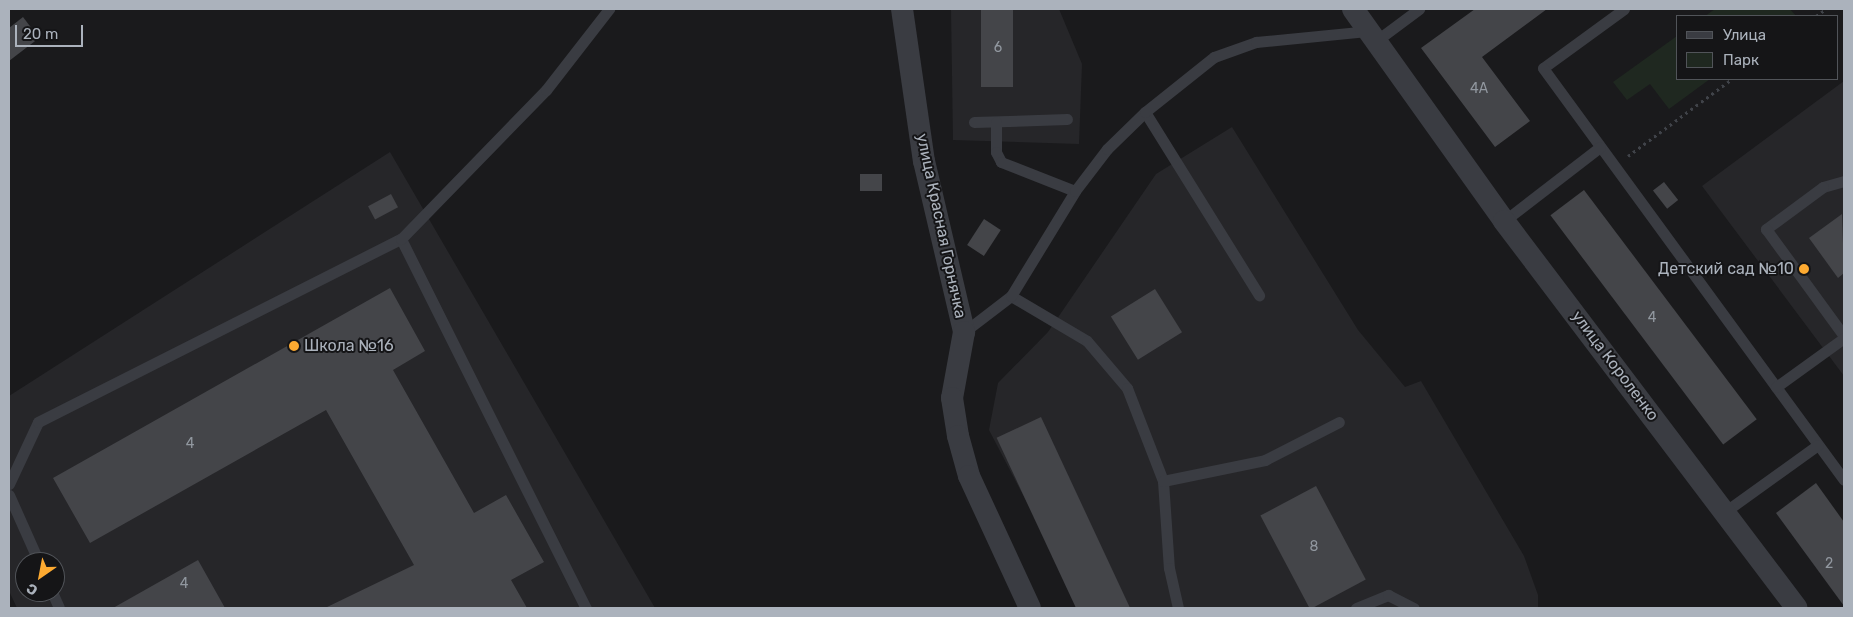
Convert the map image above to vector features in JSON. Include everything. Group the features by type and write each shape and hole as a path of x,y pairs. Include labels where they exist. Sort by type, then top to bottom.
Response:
{"street":[{"name":"улица Красная Горнячка","path":"902,9 924,161 964,332 952,398 958,436 969,476 1030,608"},
{"name":"улица Короленко","path":"1353,9 1504,221 1726,511 1797,608"}],"lane":[{"path":"9,484 38,422 401,239 546,90 609,9"},
{"path":"964,332 1011,296 1075,191 1145,112 1214,57 1256,42 1373,36 1419,9"},
{"path":"1624,9 1543,68 1844,480"},
{"path":"1145,112 1259,295"},
{"path":"974,122 1067,120"},
{"path":"996,122 996,152 1001,162 1075,191"},
{"path":"1504,221 1600,146"},
{"path":"1776,387 1844,337 1766,229 1823,187 1844,182"},
{"path":"401,239 586,608"},
{"path":"1011,296 1087,341 1127,388 1163,481 1169,568 1178,608"},
{"path":"1163,481 1265,460 1339,422"},
{"path":"1726,511 1818,445"},
{"path":"9,495 35,552"},
{"path":"1356,608 1388,595 1414,608"}],"path":[{"path":"1615,166 1731,80"}],"shaded area":[{"path":"951,9 1059,9 1082,64 1079,144 953,140"},
{"name":"Детский сад №10","path":"1844,81 1844,376 1702,186"},
{"path":"1232,127 1358,330 1405,387 1421,381 1524,556 1538,595 1538,608 1082,608 989,430 998,383 1048,332 1156,174"},
{"name":"Школа №16","path":"390,152 655,608 17,608 9,591 9,396"}],"green space":[{"path":"1715,9 1790,9 1795,15 1706,15"},
{"path":"1676,37 1676,80 1709,80 1669,109 1650,84 1627,100 1613,82"}],"building":[{"path":"981,9 1013,9 1013,87 981,87"},
{"path":"1475,9 1547,9 1482,57 1530,121 1495,147 1421,48"},
{"path":"23,17 39,38 9,61 9,28"},
{"path":"860,174 882,174 882,191 860,191"},
{"path":"1664,182 1678,200 1667,209 1653,191"},
{"path":"1584,190 1757,419 1723,444 1550,215"},
{"path":"391,194 398,207 375,219 368,206"},
{"path":"1842,214 1844,273 1838,278 1809,238"},
{"path":"984,219 1001,230 984,256 967,245"},
{"path":"390,288 425,351 393,370 474,513 506,495 544,562 511,580 527,608 325,608 414,565 326,410 90,543 53,478"},
{"path":"1155,289 1182,332 1138,360 1111,317"},
{"path":"1041,417 1130,607 1076,608 997,438"},
{"path":"1816,483 1844,522 1844,606 1776,513"},
{"path":"1316,486 1366,580 1310,608 1260,516"},
{"path":"198,560 225,608 113,608"}],"place":[{"name":"Детский сад №10","path":"1804,269"},
{"name":"Школа №16","path":"294,346"}]}
